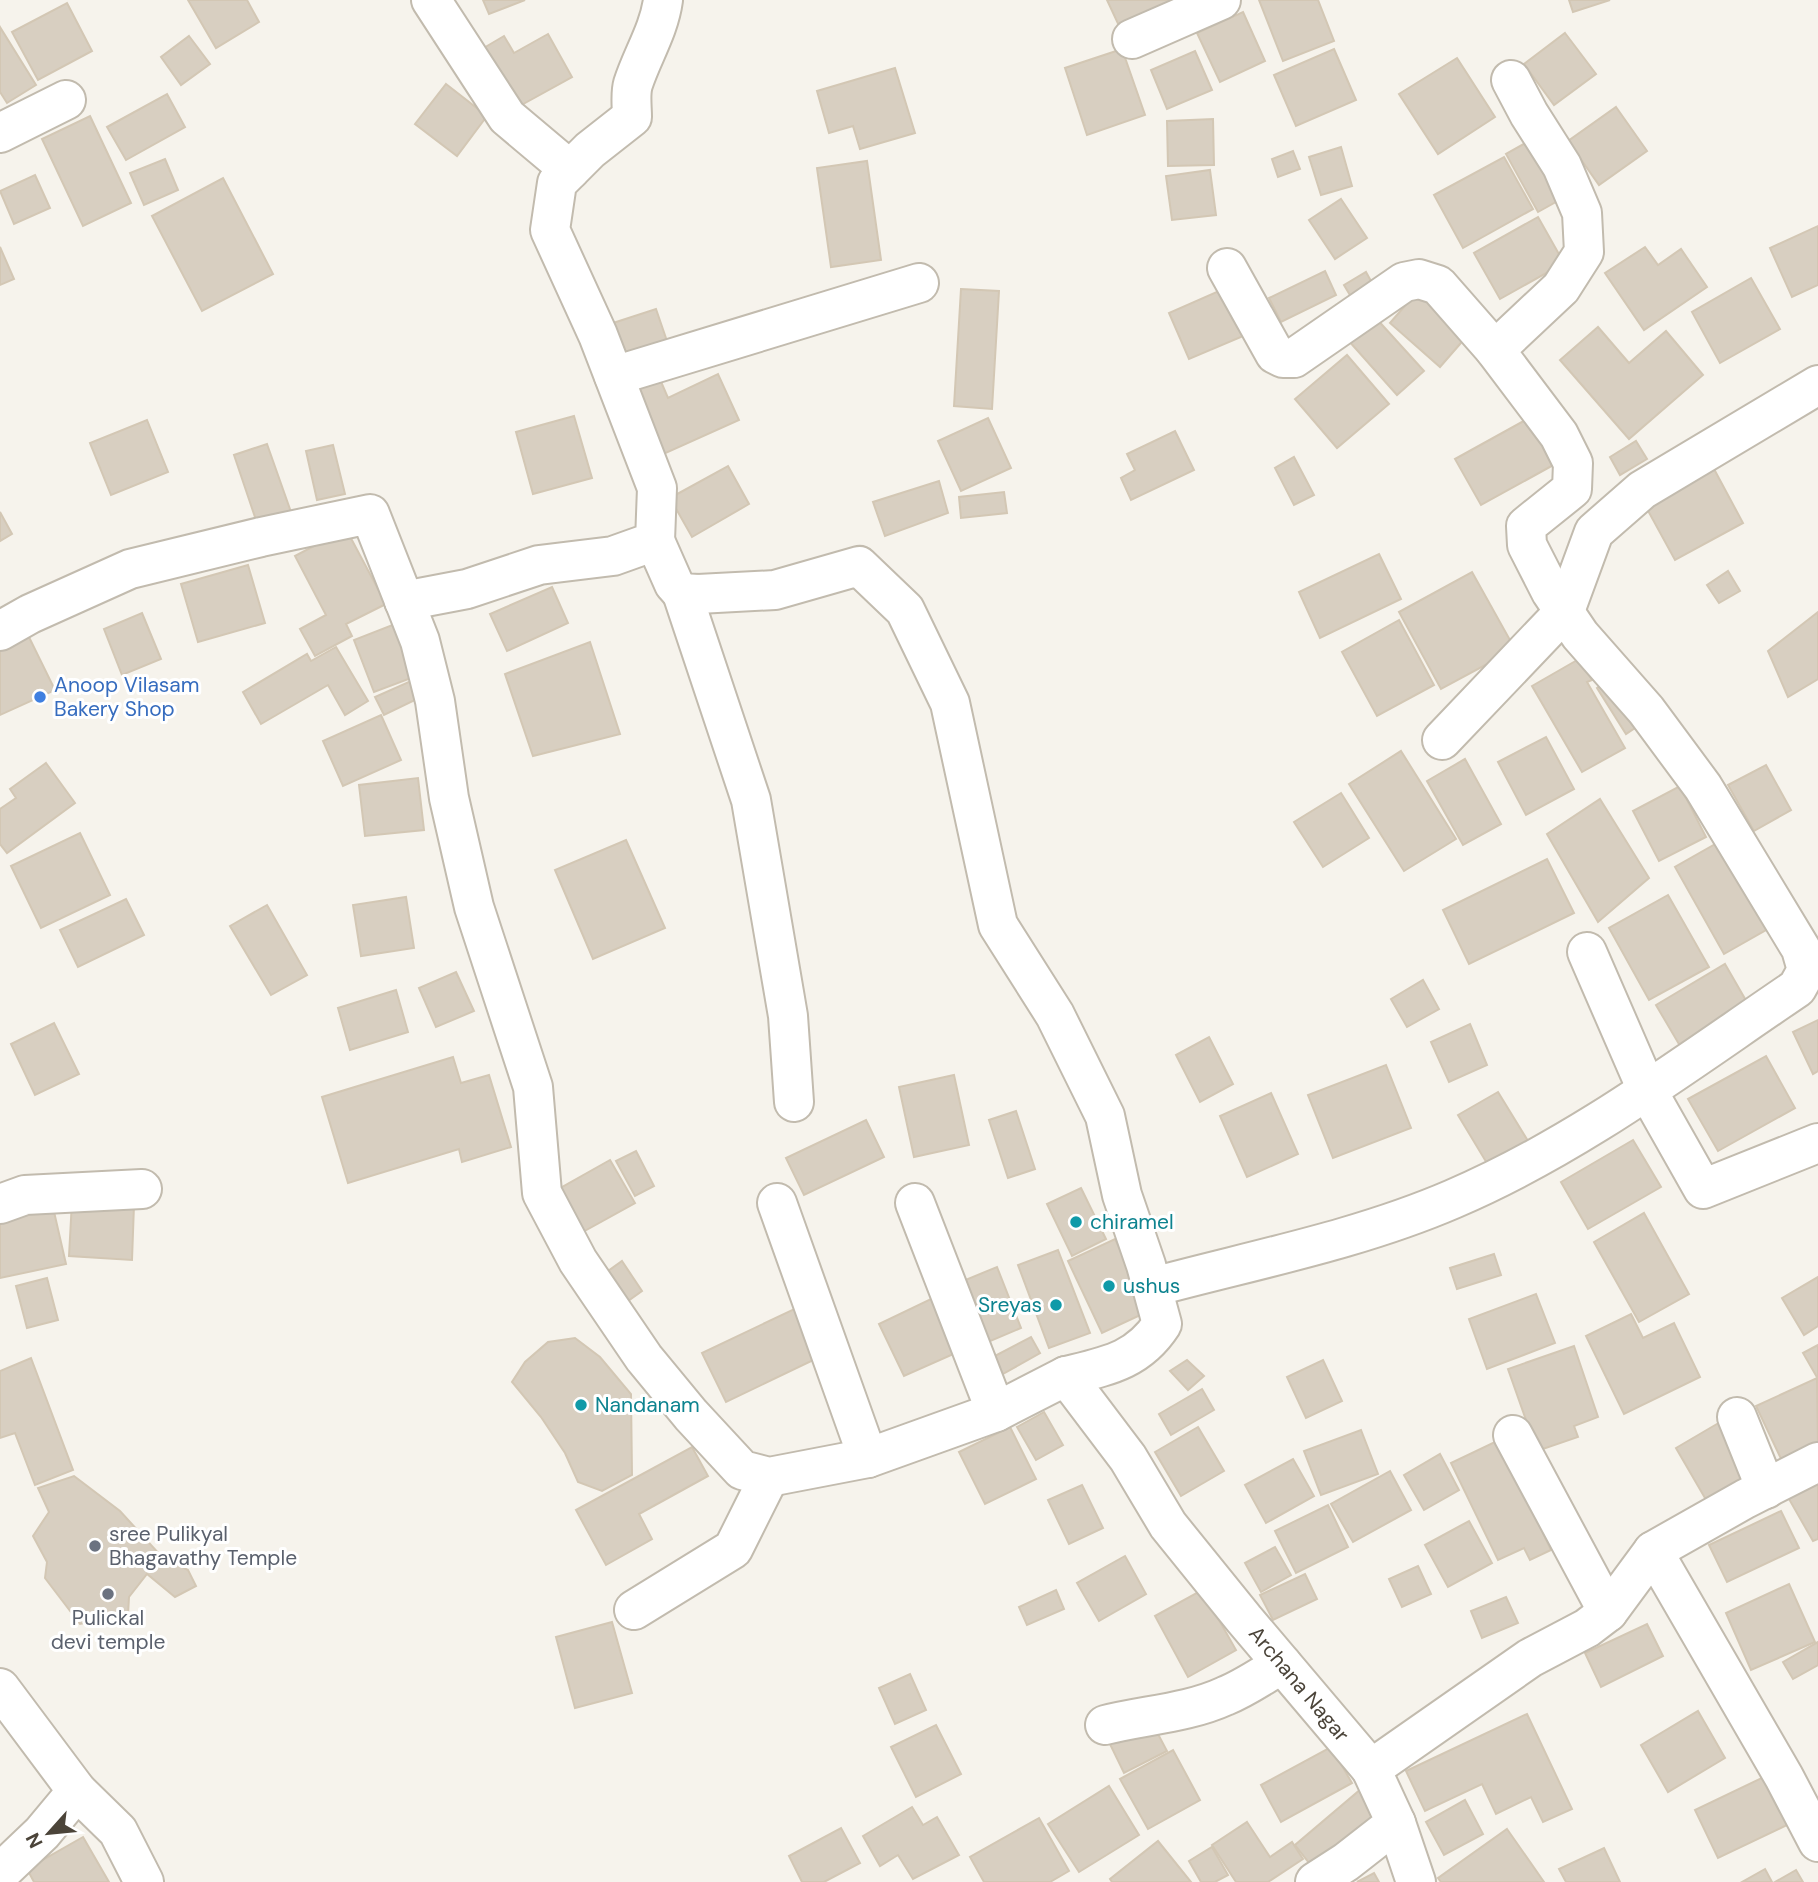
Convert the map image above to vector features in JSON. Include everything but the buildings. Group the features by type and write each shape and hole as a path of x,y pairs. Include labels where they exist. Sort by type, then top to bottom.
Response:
{"street":[{"path":"431,0 507,117 570,170"},
{"path":"663,0 646,54 632,86 632,117 590,150 557,183 550,230 598,335 657,488 655,541 670,578 682,593 751,800 788,1016 794,1102"},
{"path":"1132,38 1221,0"},
{"path":"1495,349 1561,288 1584,252 1582,213 1562,166 1511,80"},
{"path":"0,133 66,100"},
{"path":"1153,1287 1345,1237 1452,1200 1549,1154 1797,988 1807,970 1801,949 1703,787 1646,710 1580,635 1551,592 1527,545 1526,526 1572,489 1573,463 1559,435 1495,349 1438,285 1419,279 1404,282 1294,358 1283,358 1275,354 1227,268"},
{"path":"614,376 919,283"},
{"path":"1442,740 1565,611 1594,532 1642,490 1818,386"},
{"path":"0,631 30,614 130,569 369,514 420,640 435,701 449,798 474,907 533,1087 542,1194 578,1261 644,1358 691,1415 742,1470 769,1477 868,1458 996,1412 1066,1376 1110,1366 1132,1355 1151,1341 1162,1324 1153,1287 1122,1195 1105,1116 1055,1016 998,925 950,704 905,610 859,566 775,590 682,593"},
{"path":"404,601 467,589 539,565 614,556 655,541"},
{"path":"1587,952 1647,1090 1703,1189 1818,1143"},
{"path":"0,1203 25,1195 142,1189"},
{"path":"777,1203 868,1458"},
{"path":"915,1203 996,1412"},
{"name":"Archana Nagar","path":"1066,1376 1129,1458 1168,1525 1371,1769 1396,1823 1416,1882"},
{"path":"1737,1417 1766,1489"},
{"path":"1513,1435 1608,1612"},
{"path":"1371,1769 1530,1658 1587,1628 1608,1612 1653,1551 1818,1462"},
{"path":"634,1610 733,1549 769,1477"},
{"path":"1653,1551 1807,1796 1818,1842"},
{"path":"1105,1725 1188,1709 1226,1696 1282,1664"},
{"path":"0,1688 76,1791 118,1831 144,1882"},
{"path":"0,1873 42,1833 76,1791"},
{"path":"1315,1882 1396,1823"}],"place":[{"name":"Anoop Vilasam Bakery Shop","path":"40,697"},
{"name":"chiramel","path":"1076,1222"},
{"name":"ushus","path":"1109,1286"},
{"name":"Sreyas","path":"1056,1305"},
{"name":"Nandanam","path":"581,1405"},
{"name":"sree Pulikyal Bhagavathy Temple","path":"95,1546"},
{"name":"Pulickal devi temple","path":"108,1594"}]}
